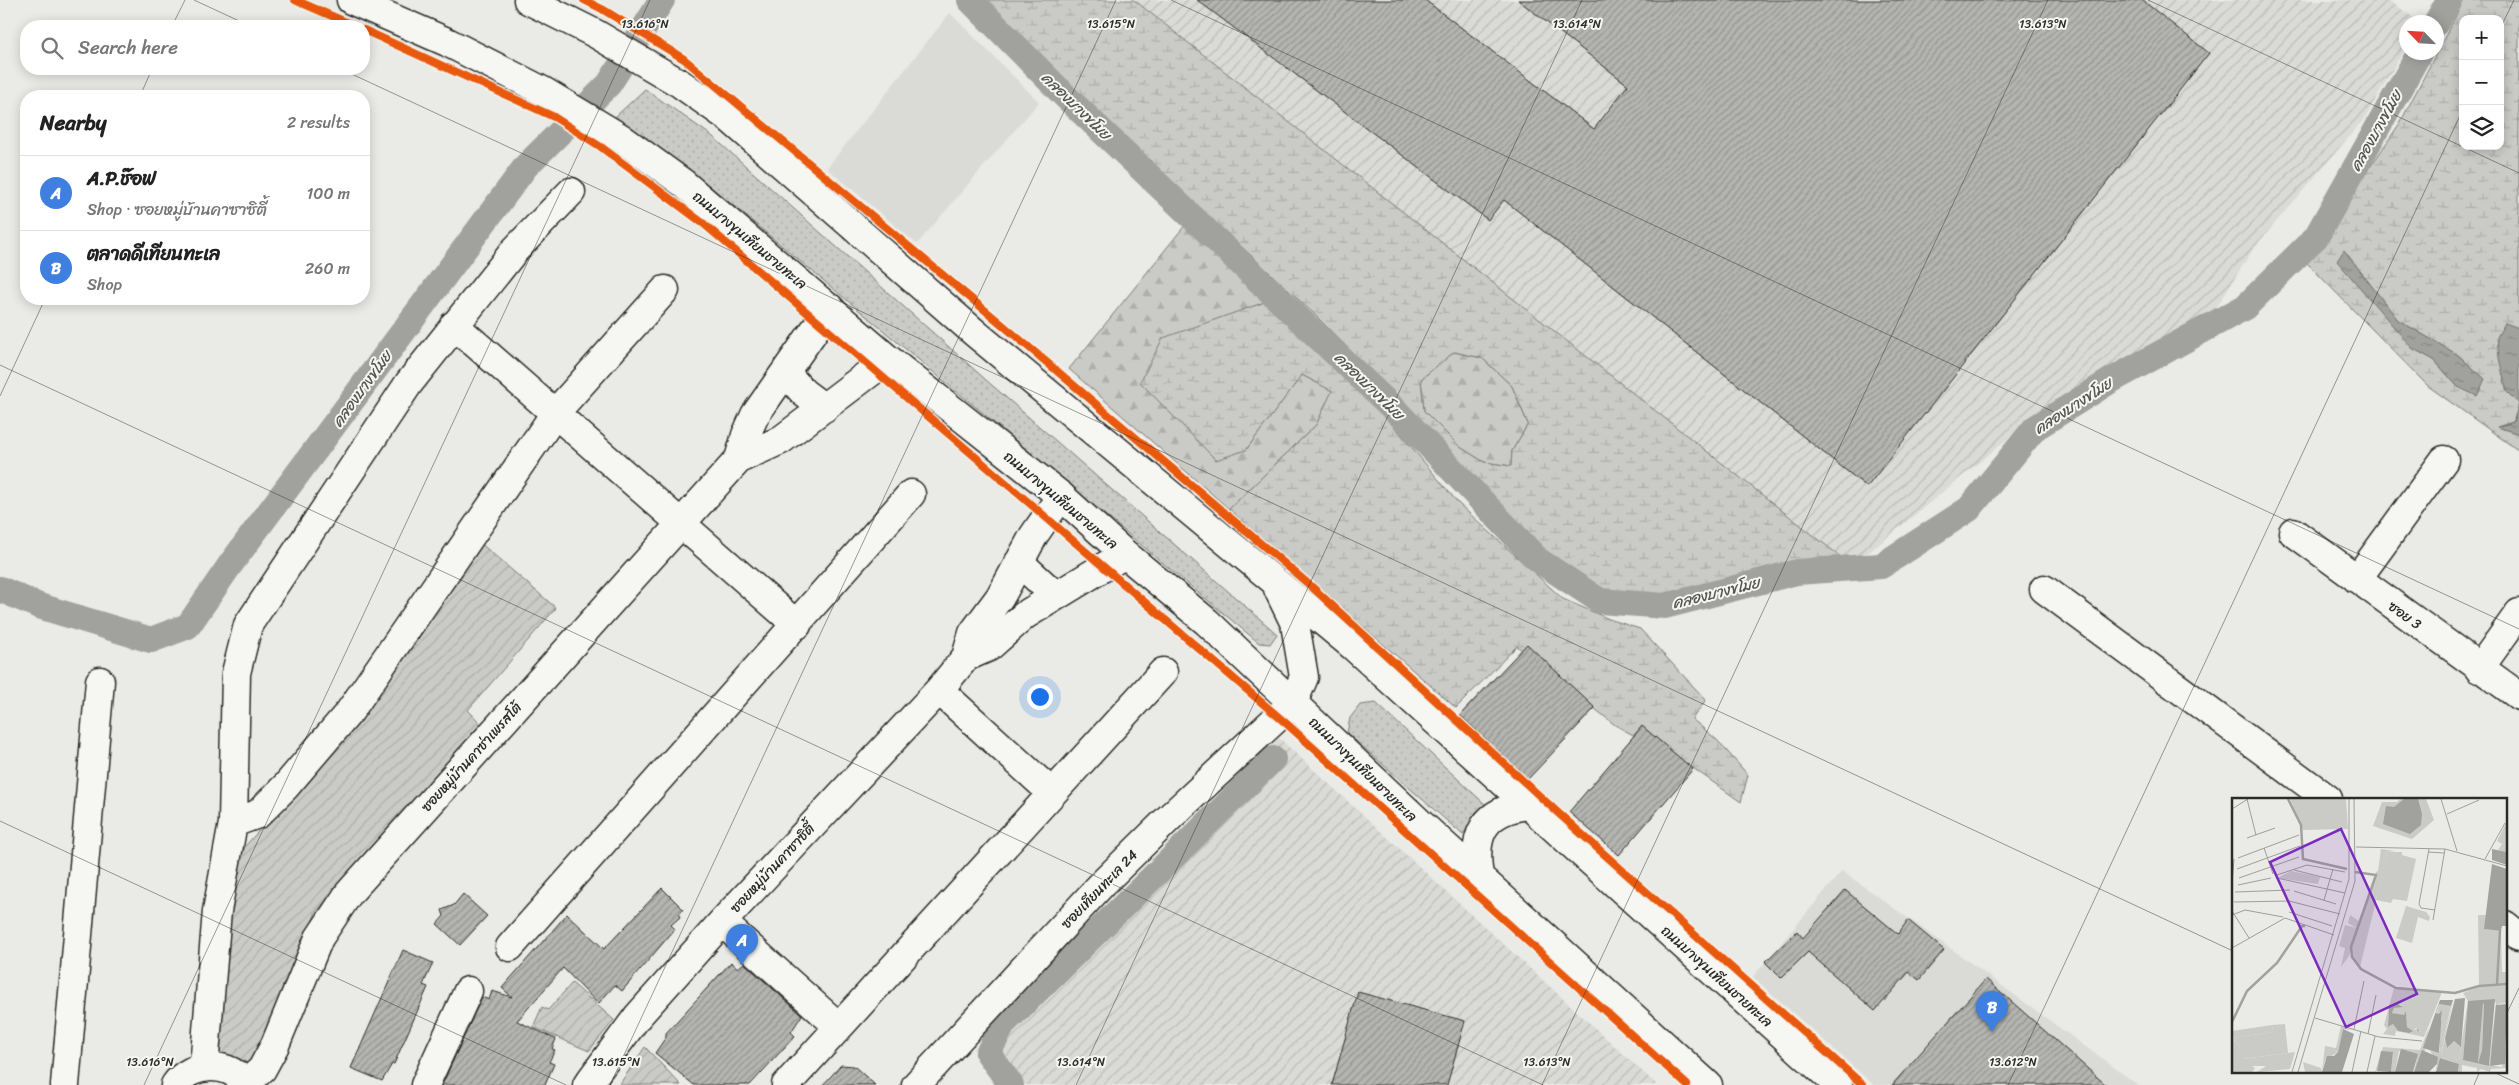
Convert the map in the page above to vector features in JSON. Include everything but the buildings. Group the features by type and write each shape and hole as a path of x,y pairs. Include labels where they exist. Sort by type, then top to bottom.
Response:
{"street":[{"name":"ถนนบางขุนเทียนชายทะเล","path":"351,0 447,42 543,91 621,138 682,183 830,308 888,360 1061,496 1125,554 1207,622 1479,876 1708,1085"},
{"name":"ถนนบางขุนเทียนชายทะเล","path":"528,0 596,34 681,84 736,124 975,333 1354,648 1838,1085"},
{"path":"175,1085 190,1072 204,1067 217,911 233,823 236,673 248,625 409,383 515,250 571,192"},
{"path":"233,823 258,814 286,786 350,711 556,412 665,290"},
{"name":"ซอยหมู่บ้านคาซ่าเพรสโต้","path":"204,1067 219,1068 233,1073 246,1085 262,1069 275,1045 319,938 349,893 739,458 755,415 830,308"},
{"path":"454,325 556,412 797,625"},
{"name":"ซอยหมู่บ้านคาซ่าเพรสโต้","path":"739,458 781,440 888,360"},
{"path":"786,372 804,393 824,408"},
{"path":"2357,579 2444,460"},
{"path":"510,947 911,494"},
{"name":"ซอยหมู่บ้านคาซาซิตี้","path":"966,658 973,633 1002,594 1019,562 1061,496"},
{"name":"ซอย 3","path":"2293,532 2479,669 2519,696"},
{"name":"ซอยหมู่บ้านคาซาซิตี้","path":"587,1085 638,1016 722,922 939,690 966,658 989,647 1025,615 1125,554"},
{"path":"1019,562 1056,596"},
{"path":"1274,581 1295,624 1304,677 1293,703"},
{"path":"2044,589 2327,798"},
{"path":"2479,669 2519,613"},
{"path":"786,1085 1163,672"},
{"path":"65,1085 100,681"},
{"path":"939,690 1052,793"},
{"name":"ซอยเทียนทะเล 24","path":"916,1085 1103,883 1171,816 1293,703"},
{"path":"1479,876 1477,845 1481,830 1487,822 1511,807 1528,806"},
{"path":"722,922 839,1027"},
{"path":"2506,926 2519,936"},
{"path":"425,1085 468,991"}],"shaded area":[{"path":"1134,0 2388,0 2410,15 2399,15 2399,58 2365,118 2253,249 2209,319 2059,397 1857,562 1841,557"},
{"path":"950,13 1039,102 917,244 827,168"},
{"path":"1279,738 1657,1085 998,1085 974,1049"},
{"path":"1842,871 2138,1085 1874,1085 1753,977"}],"green space":[{"path":"984,0 1134,0 1841,557 1794,563 1664,595 1605,594 1549,558 1436,437 1312,312 1105,120","holes":["1454,352 1482,358 1512,386 1528,424 1512,451 1511,466 1484,462 1460,447 1424,411 1421,379"]},
{"path":"2464,0 2519,0 2519,328 2517,328 2507,392 2519,404 2513,422 2498,427 2519,434 2519,451 2428,386 2306,262 2400,123 2433,60 2444,60 2444,38","holes":["2344,251 2398,320 2458,355 2485,379 2458,387 2434,360 2412,348"]},
{"path":"645,89 712,136 986,380 1277,634 1270,644 1259,643 711,187 615,117"},
{"path":"1186,224 1265,302 1222,319 1246,450 1302,375 1333,391 1316,425 1229,509 1069,369"},
{"path":"1265,302 1393,425 1459,504 1563,599 1609,619 1640,629 1706,700 1692,719 1717,740 1748,775 1741,802 1693,768 1615,725 1517,646 1456,708 1229,509 1316,425 1332,391 1302,375 1246,450 1216,460 1140,382 1163,338"},
{"path":"1454,352 1482,358 1512,386 1528,424 1512,451 1511,466 1484,462 1460,447 1424,411 1421,379"},
{"path":"479,542 556,608 468,710 483,726 316,912 265,1044 251,1061 241,1066 225,1060 217,1052 233,872 246,845 302,783"},
{"path":"1376,703 1487,806 1476,812 1463,835 1347,733 1350,718 1360,705"},
{"path":"572,983 614,1020 589,1051 533,1027 542,1007 548,1010"},
{"path":"645,1047 681,1085 619,1085"}],"water":[{"path":"2344,250 2398,320 2458,355 2485,379 2477,396 2458,387 2434,360 2412,348 2337,261"},
{"path":"2505,323 2519,328 2519,404 2507,392 2499,358 2497,337"},
{"path":"2519,408 2519,434 2497,427 2513,422"}],"waterway":[{"name":"คลองบางขโมย","path":"0,589 39,606 151,640 188,626 230,565 526,166 609,84 662,0"},
{"name":"คลองบางขโมย","path":"970,0 1065,96 1398,413 1538,560 1600,601 1665,606 1797,572 1881,566 1969,509 2035,428 2110,381 2245,307 2316,237 2416,60"},
{"name":"คลองบางขโมย","path":"2441,15 2449,0"},
{"path":"1011,1085 988,1053 1004,1023 1273,759"}],"cycle path":[{"path":"295,0 341,20"},
{"path":"584,0 684,59 1312,587 1557,812 1863,1085"},
{"path":"370,33 554,117 601,147 704,224 1288,725 1687,1085"}],"place":[{"name":"A.P.ช๊อฟ","path":"742,965"},
{"name":"ตลาดดีเทียนทะเล","path":"1992,1032"}]}
